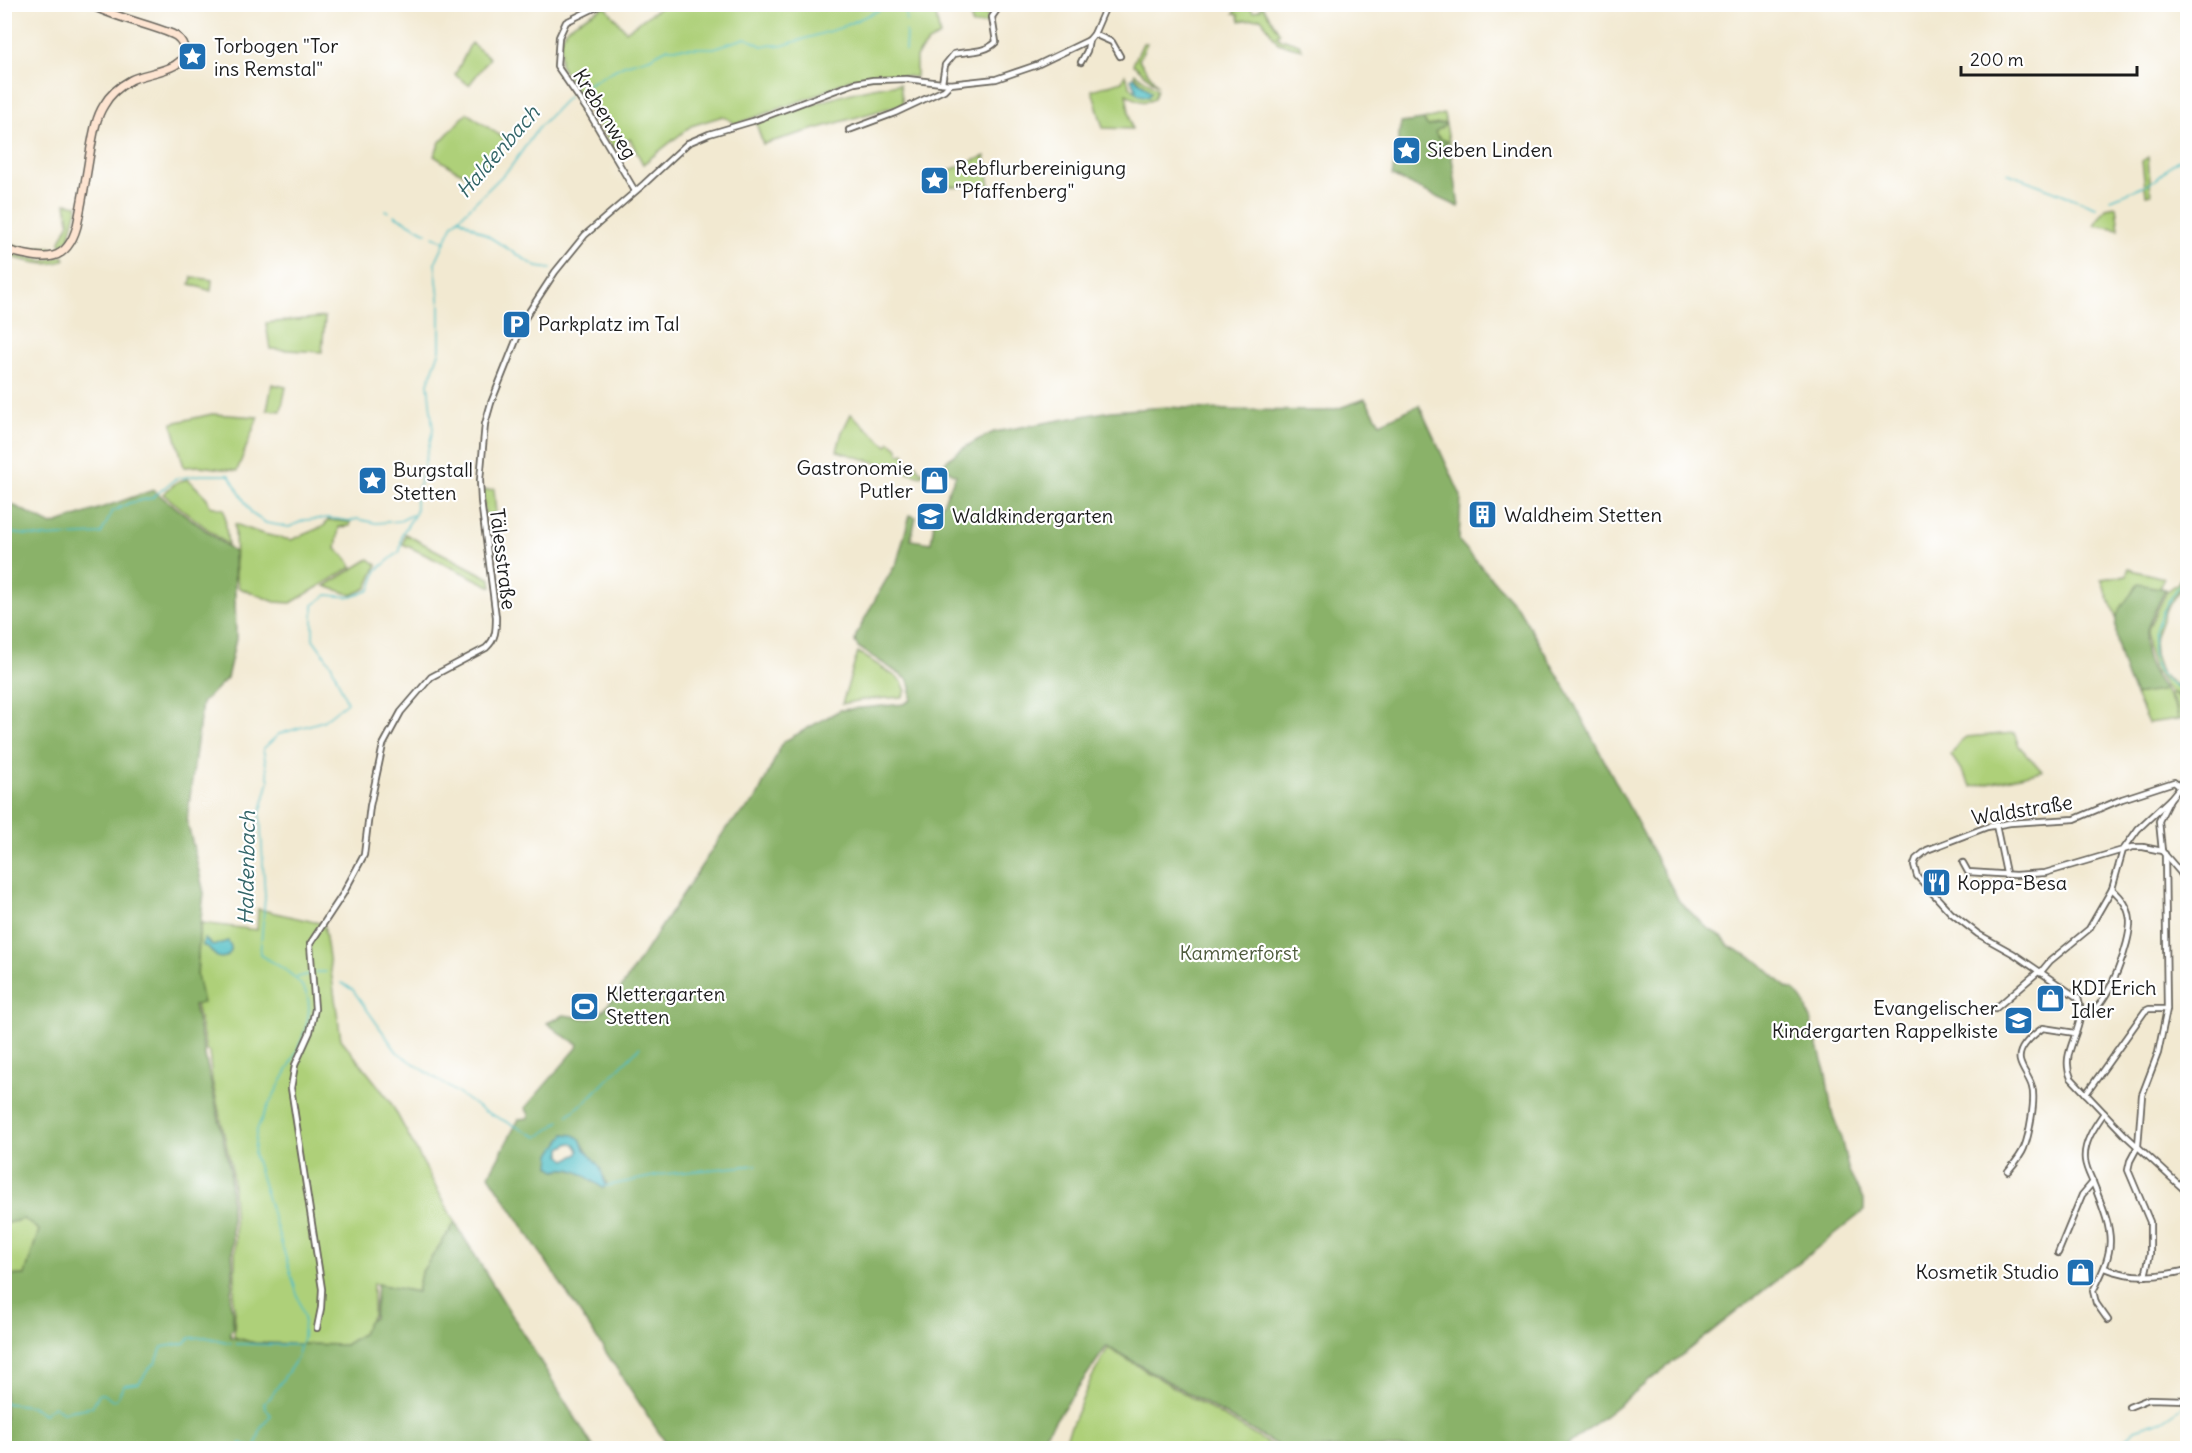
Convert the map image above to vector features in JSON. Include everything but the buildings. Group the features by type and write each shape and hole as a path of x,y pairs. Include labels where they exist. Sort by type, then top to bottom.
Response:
{"main road":[{"path":"4,250 48,257 66,250 76,226 96,124 104,105 114,92 126,83 145,74 171,68 184,56 183,45 177,37 89,4"}],"street":[{"name":"Krebenweg","path":"603,4 566,22 559,37 557,66 588,111 635,191"},
{"path":"942,83 945,65 954,54 986,49 996,42 992,17 1002,4 1009,7 1025,7 1036,4"},
{"path":"1081,62 1107,4"},
{"path":"1094,34 1112,42 1120,56"},
{"path":"849,130 895,113 944,90 950,84 996,79 1037,65 1089,40"},
{"name":"Tälesstraße","path":"317,1328 322,1289 291,1088 296,1065 313,1023 315,1009 310,944 343,894 364,855 376,774 383,745 394,723 431,677 493,642 496,616 481,501 482,446 491,403 521,327 570,251 688,143 855,83 892,78 950,84"},
{"name":"Waldstraße","path":"2039,972 2014,954 1978,934 1951,913 1917,876 1914,865 1916,859 1927,850 1962,835 1996,825 2075,819 2165,784 2174,782 2180,787"},
{"path":"1995,1009 2089,929 2112,889 2123,850 2138,829 2180,787 2187,786"},
{"path":"2145,1275 2151,1247 2150,1222 2128,1170 2138,1146 2142,1095 2158,1053 2167,1009 2164,853 2159,821 2170,799"},
{"path":"1996,825 2006,873"},
{"path":"1963,863 1968,872 2015,875 2045,873 2123,850 2143,847 2164,853 2180,872 2187,885"},
{"path":"2082,1016 2092,1012 2105,996 2127,947 2130,920 2124,900 2112,889"},
{"path":"2039,972 2078,998 2082,1016 2066,1068 2070,1078 2187,1193"},
{"path":"2086,1094 2145,1011 2167,1009"},
{"path":"2008,1171 2025,1148 2032,1105 2033,1089 2019,1061 2021,1050 2043,1028 2075,1033"},
{"path":"2104,1113 2086,1146 2085,1160 2109,1224 2110,1245 2105,1268 2093,1291 2096,1304 2108,1320"},
{"path":"2058,1253 2082,1195 2093,1182"},
{"path":"2105,1268 2124,1274 2145,1275 2170,1275 2187,1270"},
{"path":"2129,1407 2149,1399 2187,1400"}],"green space":[{"path":"1241,4 1249,5 1253,12 1261,9 1260,5 1262,5 1280,33 1277,35 1281,40 1299,44 1302,49 1278,43 1261,18 1240,21 1238,14 1234,13"},
{"path":"657,5 934,5 940,36 928,42 916,57 916,77 888,75 848,80 815,96 736,124 723,116 691,126 643,164 630,139 614,149 560,65 561,38 569,26 605,6 626,31 659,8"},
{"path":"990,6 992,10 987,15 988,23 972,25 971,17"},
{"path":"471,43 490,58 469,85 455,75"},
{"path":"1143,43 1147,43 1139,60 1158,86 1133,64"},
{"path":"1135,73 1157,89 1154,99 1143,101 1126,94 1132,129 1103,128 1092,90 1122,81 1125,75 1130,86 1140,95 1151,92 1134,75"},
{"path":"900,84 903,104 763,144 756,123 863,90"},
{"path":"467,113 505,139 475,179 434,156 440,142"},
{"path":"1444,114 1451,151 1434,132 1445,125 1444,123 1428,126 1423,120"},
{"path":"1423,120 1428,126 1444,123 1445,125 1435,132 1438,138 1447,141 1444,146 1451,151 1459,207 1392,176 1401,123"},
{"path":"985,156 990,186 950,186 930,181 932,177"},
{"path":"2148,157 2151,194 2146,195 2142,161"},
{"path":"66,203 78,205 69,239 61,247 60,241 69,222"},
{"path":"2116,206 2119,229 2094,225 2106,208"},
{"path":"5,242 27,249 50,247 55,250 53,253 40,254 5,247"},
{"path":"5,252 44,261 63,256 65,259 52,264 35,263 5,256"},
{"path":"192,277 212,280 211,291 190,284"},
{"path":"325,317 322,352 270,349 266,323"},
{"path":"272,384 286,387 281,411 267,410"},
{"name":"Kammerforst","path":"1365,399 1380,423 1419,405 1461,496 1459,541 1520,611 1568,692 1679,901 1705,926 1723,938 1729,946 1758,961 1787,988 1794,990 1806,1005 1826,1074 1832,1113 1840,1134 1849,1172 1864,1201 1864,1211 1564,1448 1277,1448 1277,1445 1107,1346 1036,1448 669,1448 489,1175 519,1119 528,1118 529,1114 525,1108 577,1048 578,1044 547,1023 564,1015 590,1019 602,1012 619,991 727,827 755,801 783,742 840,710 904,704 911,700 911,687 907,679 858,647 855,642 856,635 897,562 910,515 916,517 911,540 931,543 934,522 956,475 945,469 944,463 949,458 994,432 1111,411 1167,407 1326,411","holes":["565,1134 580,1139 607,1184 603,1188 575,1171 556,1170 550,1166"]},
{"path":"212,414 258,417 237,471 200,466 184,467 172,423"},
{"path":"851,414 887,446 890,442 898,448 899,454 904,453 909,466 911,463 916,464 919,470 924,472 921,476 837,451 842,432"},
{"path":"188,479 207,498 210,506 224,509 228,545 163,494 177,482"},
{"path":"494,489 496,514 485,515 482,491"},
{"path":"153,490 234,552 236,639 227,678 202,703 187,820 204,893 197,975 203,1003 194,1005 230,1170 233,1277 230,1302 233,1311 231,1337 255,1343 345,1345 362,1334 368,1321 374,1318 377,1284 417,1292 421,1273 455,1223 594,1448 5,1448 5,1276 25,1275 39,1230 23,1219 4,1224 5,501 52,525"},
{"path":"328,520 350,522 350,526 339,527 336,549 352,567 291,603 275,602 239,588 236,578 235,524 263,534 291,540 324,526"},
{"path":"405,534 491,579 492,587 403,544"},
{"path":"369,559 377,565 367,588 352,595 325,586"},
{"path":"2128,569 2164,578 2159,588 2138,585 2116,617 2101,579 2127,576"},
{"path":"2187,569 2187,579 2166,609 2154,641 2155,654 2162,675 2187,693 2187,699 2169,691 2153,668 2147,648 2147,631 2167,591 2177,584"},
{"path":"2138,584 2166,589 2147,629 2145,640 2148,663 2165,690 2135,695 2120,656 2116,624 2121,608"},
{"path":"858,652 902,682 906,691 902,697 842,704"},
{"path":"2165,690 2176,709 2178,719 2148,723 2135,695"},
{"path":"2171,693 2187,702 2187,750 2185,751 2186,717 2179,719"},
{"path":"2014,733 2019,746 2042,771 1972,787 1951,755 1962,740 1966,737"},
{"path":"258,909 324,924 341,1039 390,1101 455,1223 421,1273 417,1292 373,1284 373,1315 362,1334 345,1345 255,1343 234,1337 235,1235 232,1170 212,1080 209,1052 206,1050 196,1004 199,936 202,923 257,930"},
{"path":"23,1219 39,1230 25,1275 5,1276 5,1224"},
{"path":"1108,1348 1276,1448 1180,1448 1159,1440 1155,1448 1062,1448 1090,1381"}],"water":[{"path":"1134,77 1151,92 1148,97 1134,90 1136,88 1131,79"},
{"path":"204,938 213,946 228,941 231,952 226,957 217,957 208,947 203,946"},
{"path":"565,1134 574,1135 580,1139 584,1148 600,1167 606,1186 603,1188 569,1169 556,1170 550,1166 551,1154","holes":["570,1143 575,1144 579,1150 578,1154 566,1160 561,1156 561,1148"]}],"waterway":[{"name":"Haldenbach","path":"579,89 624,65 649,58 668,48 714,48 746,38 762,46 771,44 781,46 840,28 892,4"},
{"path":"906,4 906,21"},
{"path":"905,51 906,31"},
{"name":"Haldenbach","path":"255,1448 261,1428 271,1415 264,1403 270,1398 296,1360 303,1338 304,1317 254,1154 255,1139 263,1116 302,1040 309,1003 304,989 295,978 260,955 265,897 260,814 269,781 263,749 279,734 323,721 347,702 331,664 313,639 313,605 327,595 352,597 370,590 377,570 400,551 402,534 416,512 416,497 433,430 428,383 440,350 440,306 435,263 453,224 510,168 539,127 568,97"},
{"path":"2111,199 2151,182 2174,163 2188,157"},
{"path":"2007,173 2096,207"},
{"path":"385,210 389,212"},
{"path":"394,215 427,233"},
{"path":"459,218 537,267 551,269"},
{"path":"433,236 445,242"},
{"path":"4,532 42,537 101,534 112,512 129,503 152,498 175,479 200,475 229,475 252,514 266,523 289,527 305,520 329,518 350,521 357,519 376,523 400,521 412,515"},
{"path":"2188,573 2159,619 2153,645 2154,658 2159,671 2188,695"},
{"path":"315,972 326,972"},
{"path":"295,978 310,974"},
{"path":"342,983 353,990 397,1052 484,1111 538,1137 560,1121"},
{"path":"568,1115 586,1101 640,1047"},
{"path":"606,1186 665,1174 757,1165"},
{"path":"4,1403 31,1406 44,1414 54,1406 63,1412 92,1407 99,1394 113,1401 124,1385 139,1383 151,1366 156,1363 162,1347 185,1343 190,1338 205,1337 231,1343"},
{"path":"236,1344 299,1345"},
{"path":"2118,1448 2135,1429 2163,1420 2185,1405"},
{"path":"239,1448 241,1443 252,1448"}],"place":[{"name":"Torbogen \"Tor ins Remstal\"","path":"193,57"},
{"name":"Sieben Linden","path":"1406,150"},
{"name":"Rebflurbereinigung \"Pfaffenberg\"","path":"934,180"},
{"name":"Parkplatz im Tal","path":"517,324"},
{"name":"Gastronomie Putler","path":"934,480"},
{"name":"Burgstall Stetten","path":"372,481"},
{"name":"Waldheim Stetten","path":"1483,515"},
{"name":"Waldkindergarten","path":"931,516"},
{"name":"Koppa-Besa","path":"1936,883"},
{"name":"KDI Erich Idler","path":"2050,999"},
{"name":"Klettergarten Stetten","path":"585,1006"},
{"name":"Evangelischer Kindergarten Rappelkiste","path":"2019,1020"},
{"name":"Kosmetik Studio","path":"2080,1272"}]}
